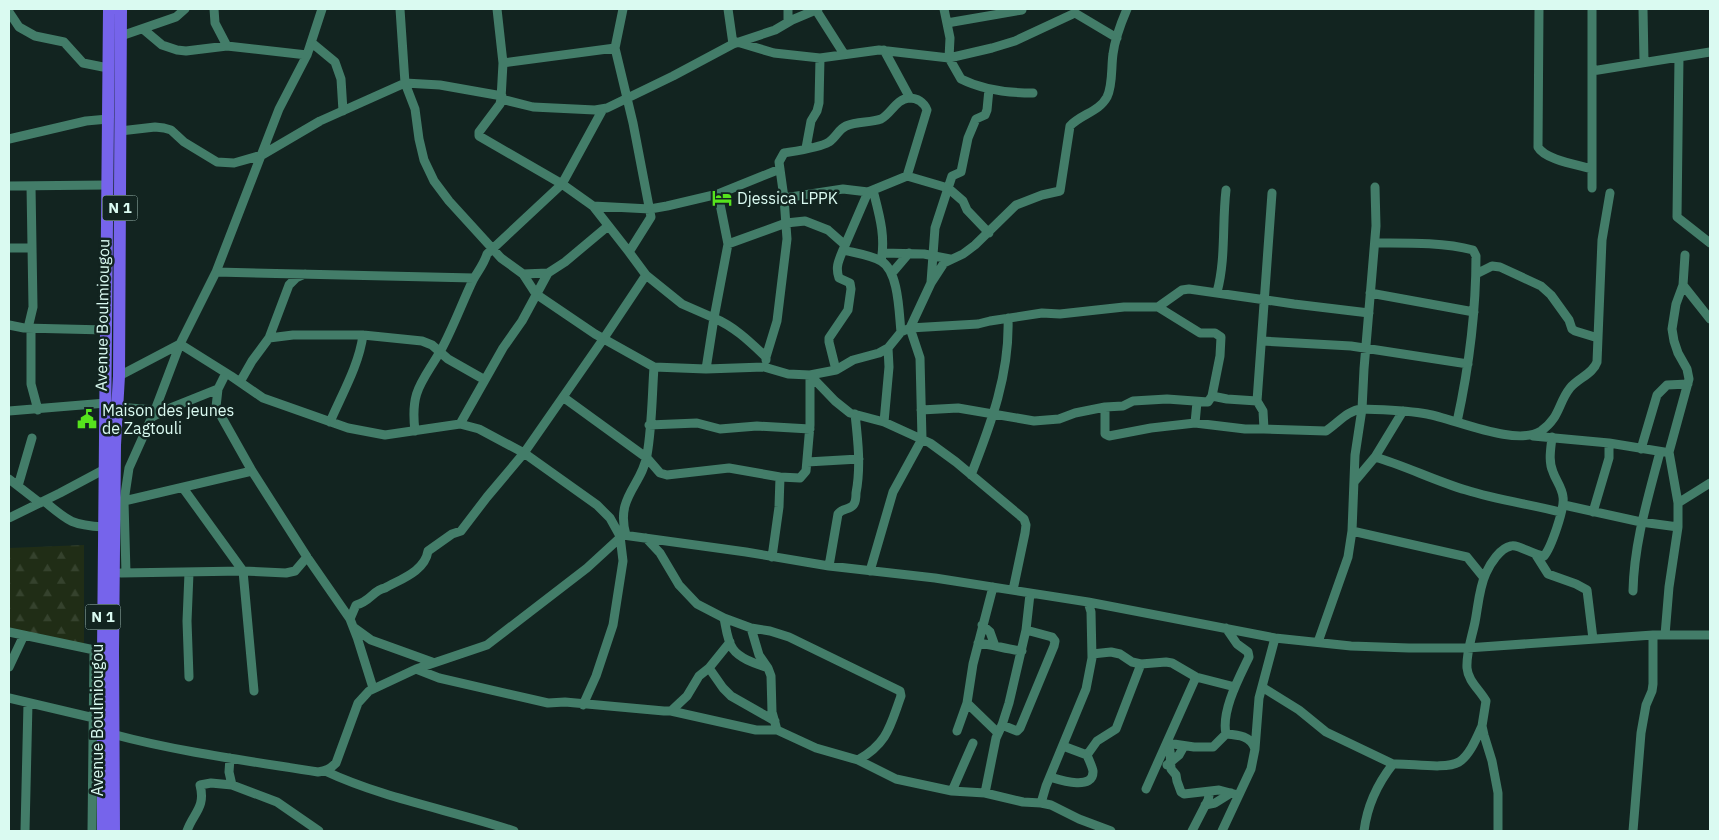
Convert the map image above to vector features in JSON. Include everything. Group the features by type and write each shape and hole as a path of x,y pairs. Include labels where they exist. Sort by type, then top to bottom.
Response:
{"highway":[{"name":"Avenue Boulmiougou","path":"109,9 106,330 112,405 120,573 112,734 114,831"},
{"name":"Avenue Boulmiougou","path":"103,831 99,651 105,469 112,405 119,376 121,9"}],"street":[{"path":"120,36 176,17 185,9"},
{"path":"214,9 215,23 227,46"},
{"path":"307,557 298,569 290,573 243,571 120,573 124,501 129,468 154,413 180,344 216,272 279,109 308,55 322,9"},
{"path":"400,9 405,83 415,109 424,160 434,181 449,201 501,258 523,274 536,294 595,334 654,367 764,367 788,374 810,375 836,370 852,360 888,348 901,332 910,328 978,324 1042,313 1060,314 1124,307 1158,307 1200,332 1215,333 1221,337 1220,356 1212,396 1208,402 1167,399 1133,401 1123,406 1105,407 1075,413 1059,419 1034,421 958,408 921,410"},
{"path":"498,9 503,63 502,97 500,104 479,132 479,136 562,184 593,206 646,275 682,304 728,324 766,357"},
{"path":"623,9 615,48 633,123 651,217 629,252"},
{"path":"728,9 735,43"},
{"path":"788,9 788,22"},
{"path":"120,131 164,128 217,162 234,163 262,155 320,121 405,83 440,85 502,97 533,107 603,109 627,99 735,43 775,30 817,9 844,54"},
{"path":"944,9 950,38 949,58 961,79 989,89 1033,93"},
{"path":"870,571 894,492 922,439 920,358 910,328 930,283 944,263 963,254 989,233 1016,205 1042,195 1060,191 1068,131 1073,122 1098,108 1107,97 1110,90 1113,53 1127,9"},
{"path":"1539,9 1538,147 1540,151 1555,158 1592,169"},
{"path":"1592,9 1592,188"},
{"path":"1644,62 1645,9"},
{"path":"947,24 1022,10"},
{"path":"9,12 19,27 35,36 64,42 83,63 108,68"},
{"path":"735,43 774,53 820,58 884,50 949,58 1015,41 1075,13 1117,38"},
{"path":"143,28 162,45 177,50 186,51 227,46 308,55"},
{"path":"312,42 335,62 341,79 343,111"},
{"path":"503,63 615,48"},
{"path":"884,50 910,98"},
{"path":"1592,71 1710,52"},
{"path":"1679,57 1677,217 1710,243"},
{"path":"806,148 811,121 819,103 820,58"},
{"path":"930,283 937,221 952,176 961,172 968,138 976,119 985,115 987,110 989,89"},
{"path":"764,367 777,321 787,239 779,162 784,153 823,145 832,140 846,126 883,118 902,100 910,98 926,105 927,110 908,176"},
{"path":"414,431 415,396 440,351 474,278 488,254 562,184 603,109"},
{"path":"9,139 86,121 108,119"},
{"path":"593,206 650,209 718,194 780,169"},
{"path":"784,198 843,189 870,191 908,176 948,188 963,201 967,210 989,233"},
{"path":"9,186 107,185"},
{"path":"31,186 31,384 38,410"},
{"path":"1318,642 1348,557 1352,531 1355,455 1362,409 1365,348 1375,243 1375,187"},
{"path":"1217,292 1223,265 1222,249 1226,190"},
{"path":"836,370 829,338 846,313 852,289 850,283 839,278 837,266 870,191"},
{"path":"870,191 883,229 882,257 892,273 898,300 901,332"},
{"path":"1264,428 1263,411 1257,401 1272,193"},
{"path":"1530,436 1540,432 1550,424 1560,410 1571,386 1594,369 1598,338 1602,240 1610,193"},
{"path":"706,368 728,244 718,194"},
{"path":"728,244 786,223 805,221 828,230 844,248 882,257 909,253 950,259"},
{"path":"460,424 503,348 522,321 548,273 565,262 608,226"},
{"path":"1375,243 1407,243 1473,250 1476,256 1474,326 1457,422"},
{"path":"9,248 31,248"},
{"path":"892,273 909,253"},
{"path":"1633,591 1634,560 1641,522 1688,384 1689,374 1678,353 1672,329 1676,304 1683,285 1686,255"},
{"path":"1476,274 1492,266 1541,286 1551,295 1575,331 1598,338"},
{"path":"216,272 474,278"},
{"path":"240,382 252,361 269,338 289,285 305,273"},
{"path":"523,274 548,273"},
{"path":"372,688 352,623 356,605 366,603 379,589 385,588 418,568 427,558 428,551 452,534 461,531 524,453 646,275"},
{"path":"1683,285 1710,319"},
{"path":"1158,307 1182,290 1190,289 1369,313"},
{"path":"1370,293 1474,312"},
{"path":"971,475 994,414 1004,371 1008,338 1008,318"},
{"path":"9,325 30,328 106,330"},
{"path":"269,338 293,335 363,334 422,341 432,345 448,359 485,380"},
{"path":"330,422 356,362 363,334"},
{"path":"1262,341 1351,346 1468,364"},
{"path":"119,376 180,344"},
{"path":"180,344 263,398 367,433 385,436 460,424 479,429 524,453 596,505 610,518 623,536"},
{"path":"884,422 889,367 888,348"},
{"path":"583,704 613,625 623,561 623,518 626,502 647,458 654,367"},
{"path":"226,373 218,389 216,407 252,471 352,623 371,640 432,662"},
{"path":"810,375 844,409 884,422 930,443 956,462 1024,519 1026,526 1013,590"},
{"path":"563,397 647,458 660,473 667,476 729,468 780,477 800,478 806,471 807,462 810,429 810,375"},
{"path":"1641,449 1657,395 1667,386 1688,384"},
{"path":"9,411 112,405 154,413 218,389"},
{"path":"1212,396 1257,401"},
{"path":"1194,423 1197,402"},
{"path":"1105,407 1105,434 1109,436 1151,428 1194,423 1245,429 1326,431 1350,412 1362,409 1427,414 1508,436 1552,437 1610,443 1665,452"},
{"path":"1354,482 1375,457 1403,411"},
{"path":"829,566 838,514 841,510 851,507 855,503 859,459 855,414"},
{"path":"649,425 697,423 720,429 757,426 810,429"},
{"path":"1262,687 1299,710 1326,732 1393,764 1448,765 1458,763 1464,758 1482,726 1486,701 1469,677 1467,668 1484,578 1491,564 1504,549 1510,546 1544,556 1548,551 1562,509 1560,485 1552,470 1550,453 1552,437"},
{"path":"18,486 32,438"},
{"path":"1593,512 1609,458 1610,443"},
{"path":"1665,452 1678,503 1678,527 1669,587 1665,635"},
{"path":"1375,457 1400,464 1427,477 1441,480 1468,491 1562,509 1593,512 1641,522 1678,527"},
{"path":"807,462 859,459"},
{"path":"9,518 105,469"},
{"path":"124,501 252,471"},
{"path":"772,557 779,506 780,477"},
{"path":"9,479 76,524 104,527"},
{"path":"1678,503 1710,483"},
{"path":"183,488 243,571 254,691"},
{"path":"1352,531 1424,549 1462,556 1473,562 1484,578"},
{"path":"112,734 230,758 318,772 325,771 336,763 358,703 372,688 432,662 487,645 587,568 623,536 1013,590 1088,602 1275,638 1318,642 1409,648 1470,648 1652,635 1710,635"},
{"path":"646,538 660,553 680,586 697,604 724,618 751,628 789,637 900,691 901,696 884,738 871,753 858,760"},
{"path":"1536,555 1548,574 1587,590 1588,613 1593,639"},
{"path":"189,573 187,621 189,676"},
{"path":"957,731 967,703 978,643 992,587"},
{"path":"985,793 996,738 1022,651 1030,594"},
{"path":"1041,803 1086,689 1092,654 1091,612 1088,602"},
{"path":"724,618 733,649 738,654 768,668"},
{"path":"982,625 990,632 995,646"},
{"path":"751,628 759,655 771,676 772,712 776,725"},
{"path":"1226,628 1237,644 1248,652 1249,657 1235,687 1226,714 1226,734"},
{"path":"967,703 1000,729 1017,731 1020,728 1055,641 1052,638 1026,630"},
{"path":"9,632 99,651 94,718 92,831"},
{"path":"9,667 24,635"},
{"path":"1633,831 1641,733 1646,705 1653,684 1652,635"},
{"path":"1222,831 1234,794 1251,769 1255,749 1259,698 1275,638"},
{"path":"1091,639 1106,653"},
{"path":"672,711 687,696 699,676 709,668 730,642"},
{"path":"978,643 1005,650 1022,651"},
{"path":"1092,654 1120,654 1132,662 1141,664 1172,663 1196,677 1235,687"},
{"path":"1087,755 1097,741 1116,729 1141,664"},
{"path":"709,668 727,693 736,700 816,748 858,760 896,779 952,791 985,793 1023,802 1051,805 1088,823 1111,831"},
{"path":"416,669 440,678 548,703 565,702 616,706 654,712 672,711 756,730 776,725"},
{"path":"1146,789 1196,677"},
{"path":"9,698 94,718"},
{"path":"26,831 28,703"},
{"path":"1482,726 1492,761 1498,793 1498,831"},
{"path":"1167,743 1194,747 1213,747 1226,734 1237,734 1253,743 1255,749"},
{"path":"952,791 973,743"},
{"path":"1167,743 1170,751 1171,769 1176,775 1181,792 1184,794 1220,790 1234,794"},
{"path":"1050,777 1065,782 1085,782 1092,777 1093,771 1087,755 1063,746"},
{"path":"1154,772 1170,764 1184,746"},
{"path":"230,758 229,772 232,785"},
{"path":"1364,831 1378,786 1393,764"},
{"path":"325,771 363,787 472,817 514,831"},
{"path":"187,831 202,799 200,785 211,783 232,785 277,802 320,831"},
{"path":"1192,831 1206,805 1210,791"},
{"path":"1206,805 1234,794"}],"green space":[{"path":"84,545 84,648 9,632 9,548"}],"place":[{"name":"Djessica LPPK","path":"722,198"},
{"name":"Maison des jeunes de Zagtouli","path":"87,419"}]}
